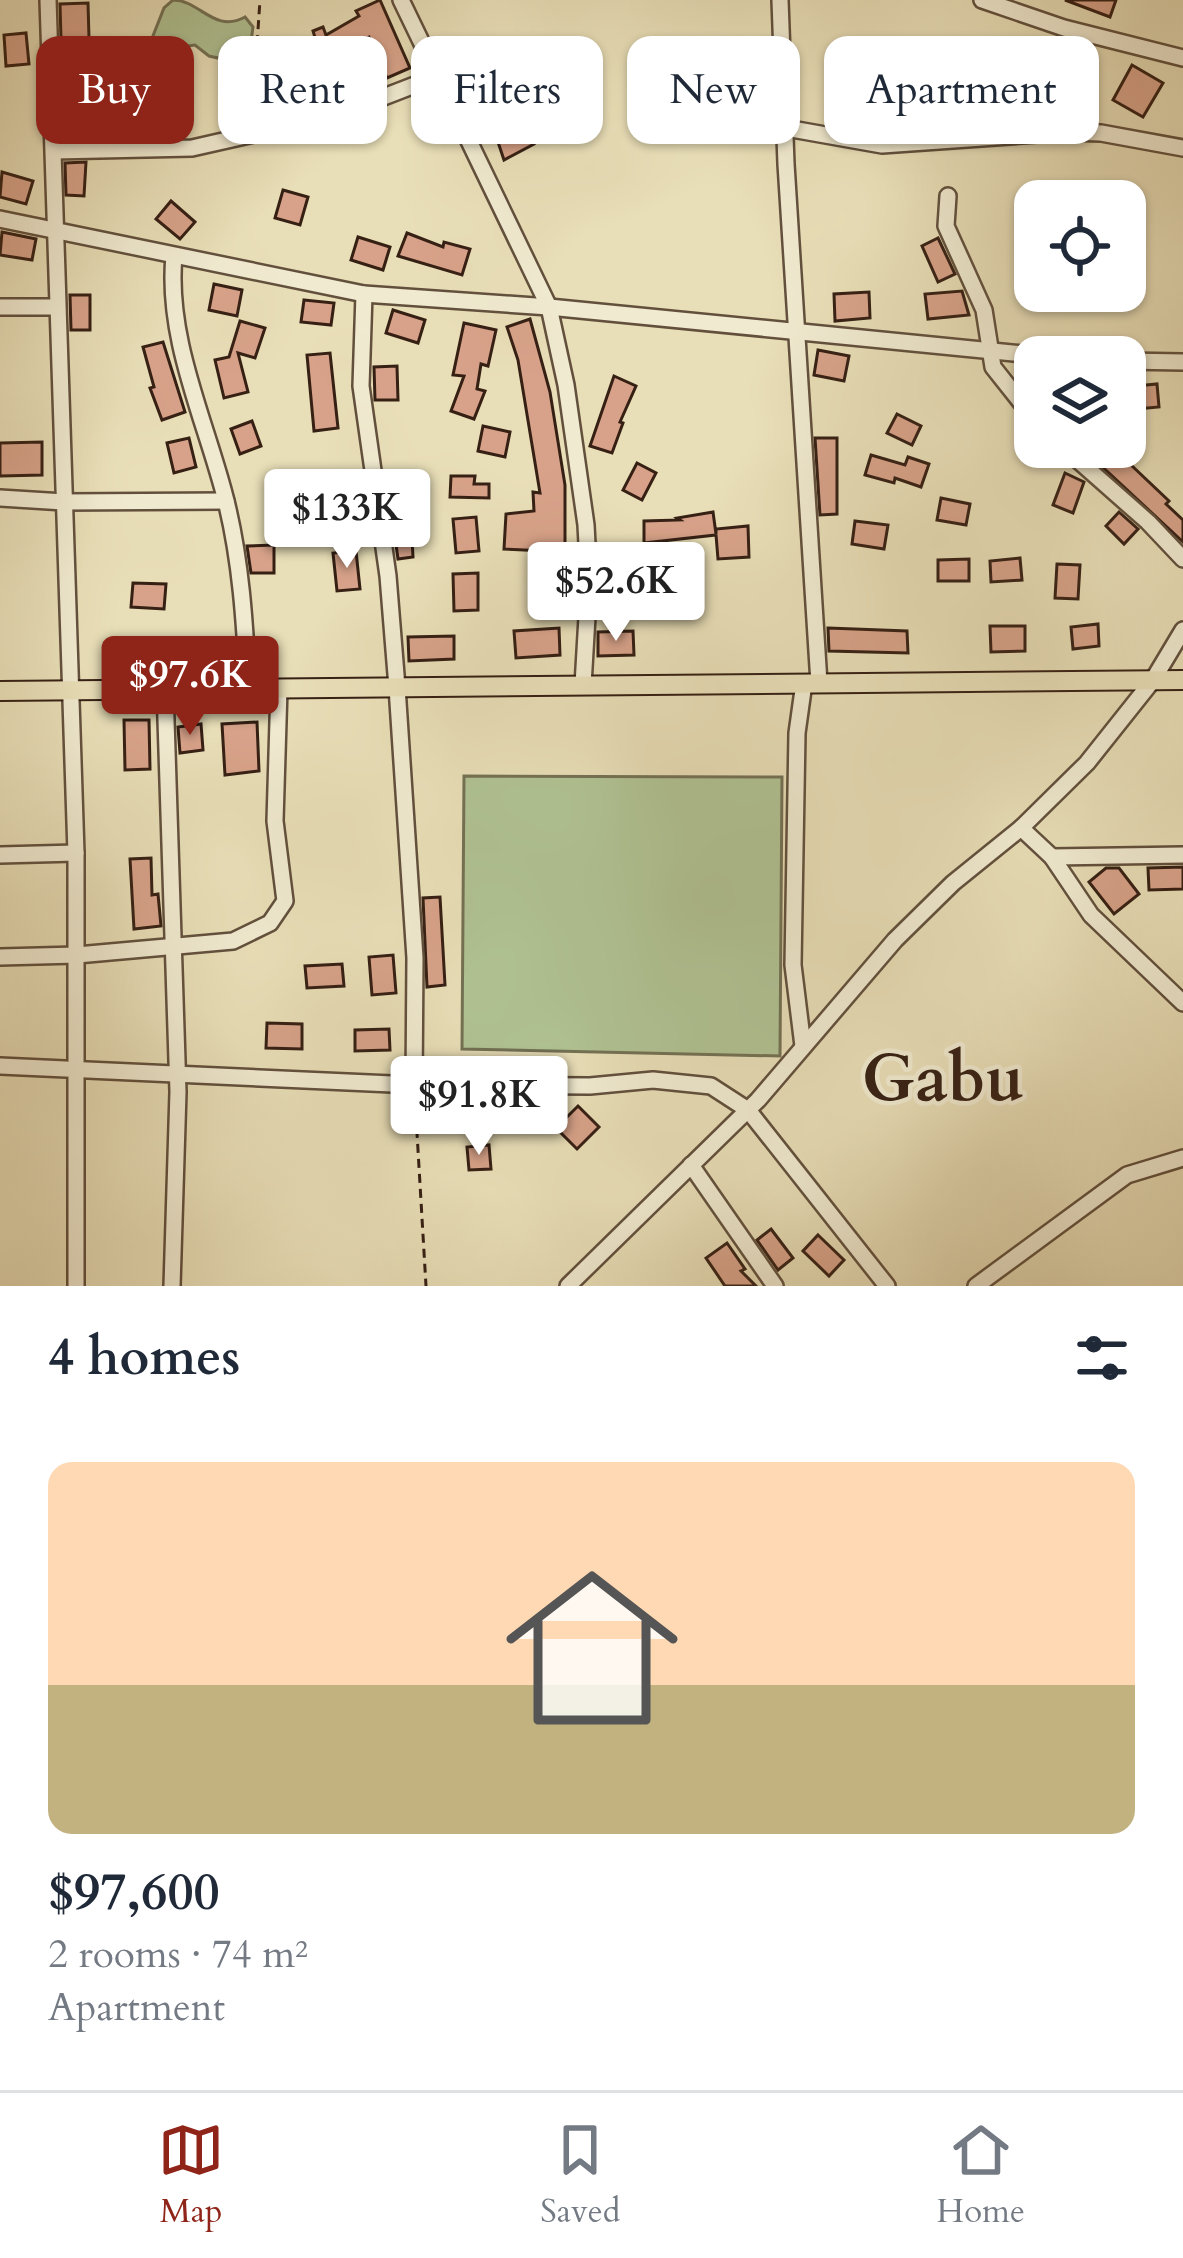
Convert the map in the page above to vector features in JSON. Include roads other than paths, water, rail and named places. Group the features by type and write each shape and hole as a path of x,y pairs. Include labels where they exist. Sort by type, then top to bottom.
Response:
{"main road":[{"path":"0,691 1183,680"}],"street":[{"path":"48,0 76,854 76,1286"},
{"path":"400,0 418,36"},
{"path":"780,0 781,36"},
{"path":"982,0 1064,28 1183,58"},
{"path":"54,151 192,148 337,116 411,87"},
{"path":"800,131 881,146 1066,132 1101,133 1183,148"},
{"path":"471,144 549,307 570,406 589,583 583,685"},
{"path":"786,144 799,334 811,683 797,733 793,965 803,1046"},
{"path":"948,196 946,226 983,310 993,367 1014,394"},
{"path":"0,219 364,293 1014,354"},
{"path":"174,256 172,291 182,349 226,501 239,577 248,688"},
{"path":"364,293 361,386 388,576 398,687 415,958 414,1085"},
{"path":"0,307 56,307"},
{"path":"1146,361 1183,362"},
{"path":"1087,468 1183,560"},
{"path":"0,498 226,501"},
{"path":"568,1286 748,1110 895,940 1087,763 1153,680 1183,630"},
{"path":"0,957 77,956 232,941 257,932 280,913 284,901 275,821 279,688"},
{"path":"165,689 178,1119 172,1286"},
{"path":"1021,828 1052,857 1091,916 1180,998"},
{"path":"0,854 76,854"},
{"path":"1052,857 1183,855"},
{"path":"0,1066 414,1085 693,1081 724,1092 748,1110 887,1286"},
{"path":"976,1286 1126,1174 1183,1158"},
{"path":"691,1165 775,1286"}],"district":[{"name":"Gabu","path":"943,1079"}]}
